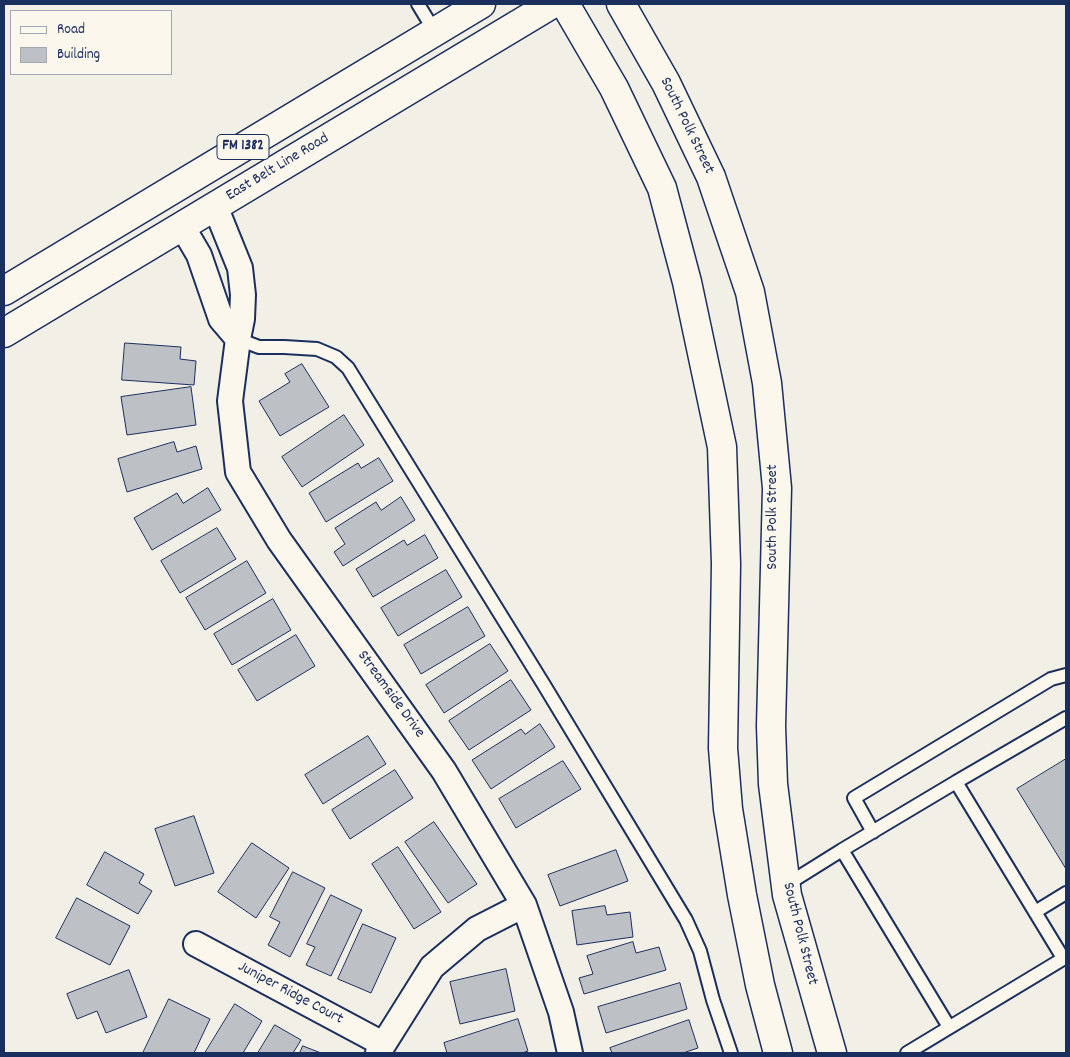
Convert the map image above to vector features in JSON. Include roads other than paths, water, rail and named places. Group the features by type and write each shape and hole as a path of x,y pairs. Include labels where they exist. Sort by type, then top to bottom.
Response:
{"main road":[{"name":"FM 1382","path":"4,291 481,4"},
{"name":"South Polk Street","path":"621,4 666,82 711,177 750,292 765,374 777,488 771,726 773,784 787,895 832,1053"},
{"name":"East Belt Line Road","path":"4,333 215,206 563,7"},
{"path":"563,7 614,88 662,188 687,282 722,447 726,564 724,748 728,808 742,895 760,985 778,1053"}],"street":[{"name":"Streamside Drive","path":"215,206 240,268 243,295 242,320 230,401 238,472 279,540 444,771 524,905 561,1012 570,1053"},
{"path":"182,226 199,255 220,319 238,339"},
{"path":"381,1048 432,967 477,929 524,905"},
{"name":"Juniper Ridge Court","path":"196,944 381,1048"}],"lane":[{"path":"418,4 435,32"},
{"path":"238,339 259,347 317,349 336,357 348,368 544,685 686,920 700,951 713,1000 731,1053"},
{"path":"873,832 854,798 1051,679 1066,675"},
{"path":"786,885 1066,718"},
{"path":"907,1053 1065,957 1035,912 956,782"},
{"path":"842,850 949,1027"},
{"path":"1035,912 1066,893"}]}
